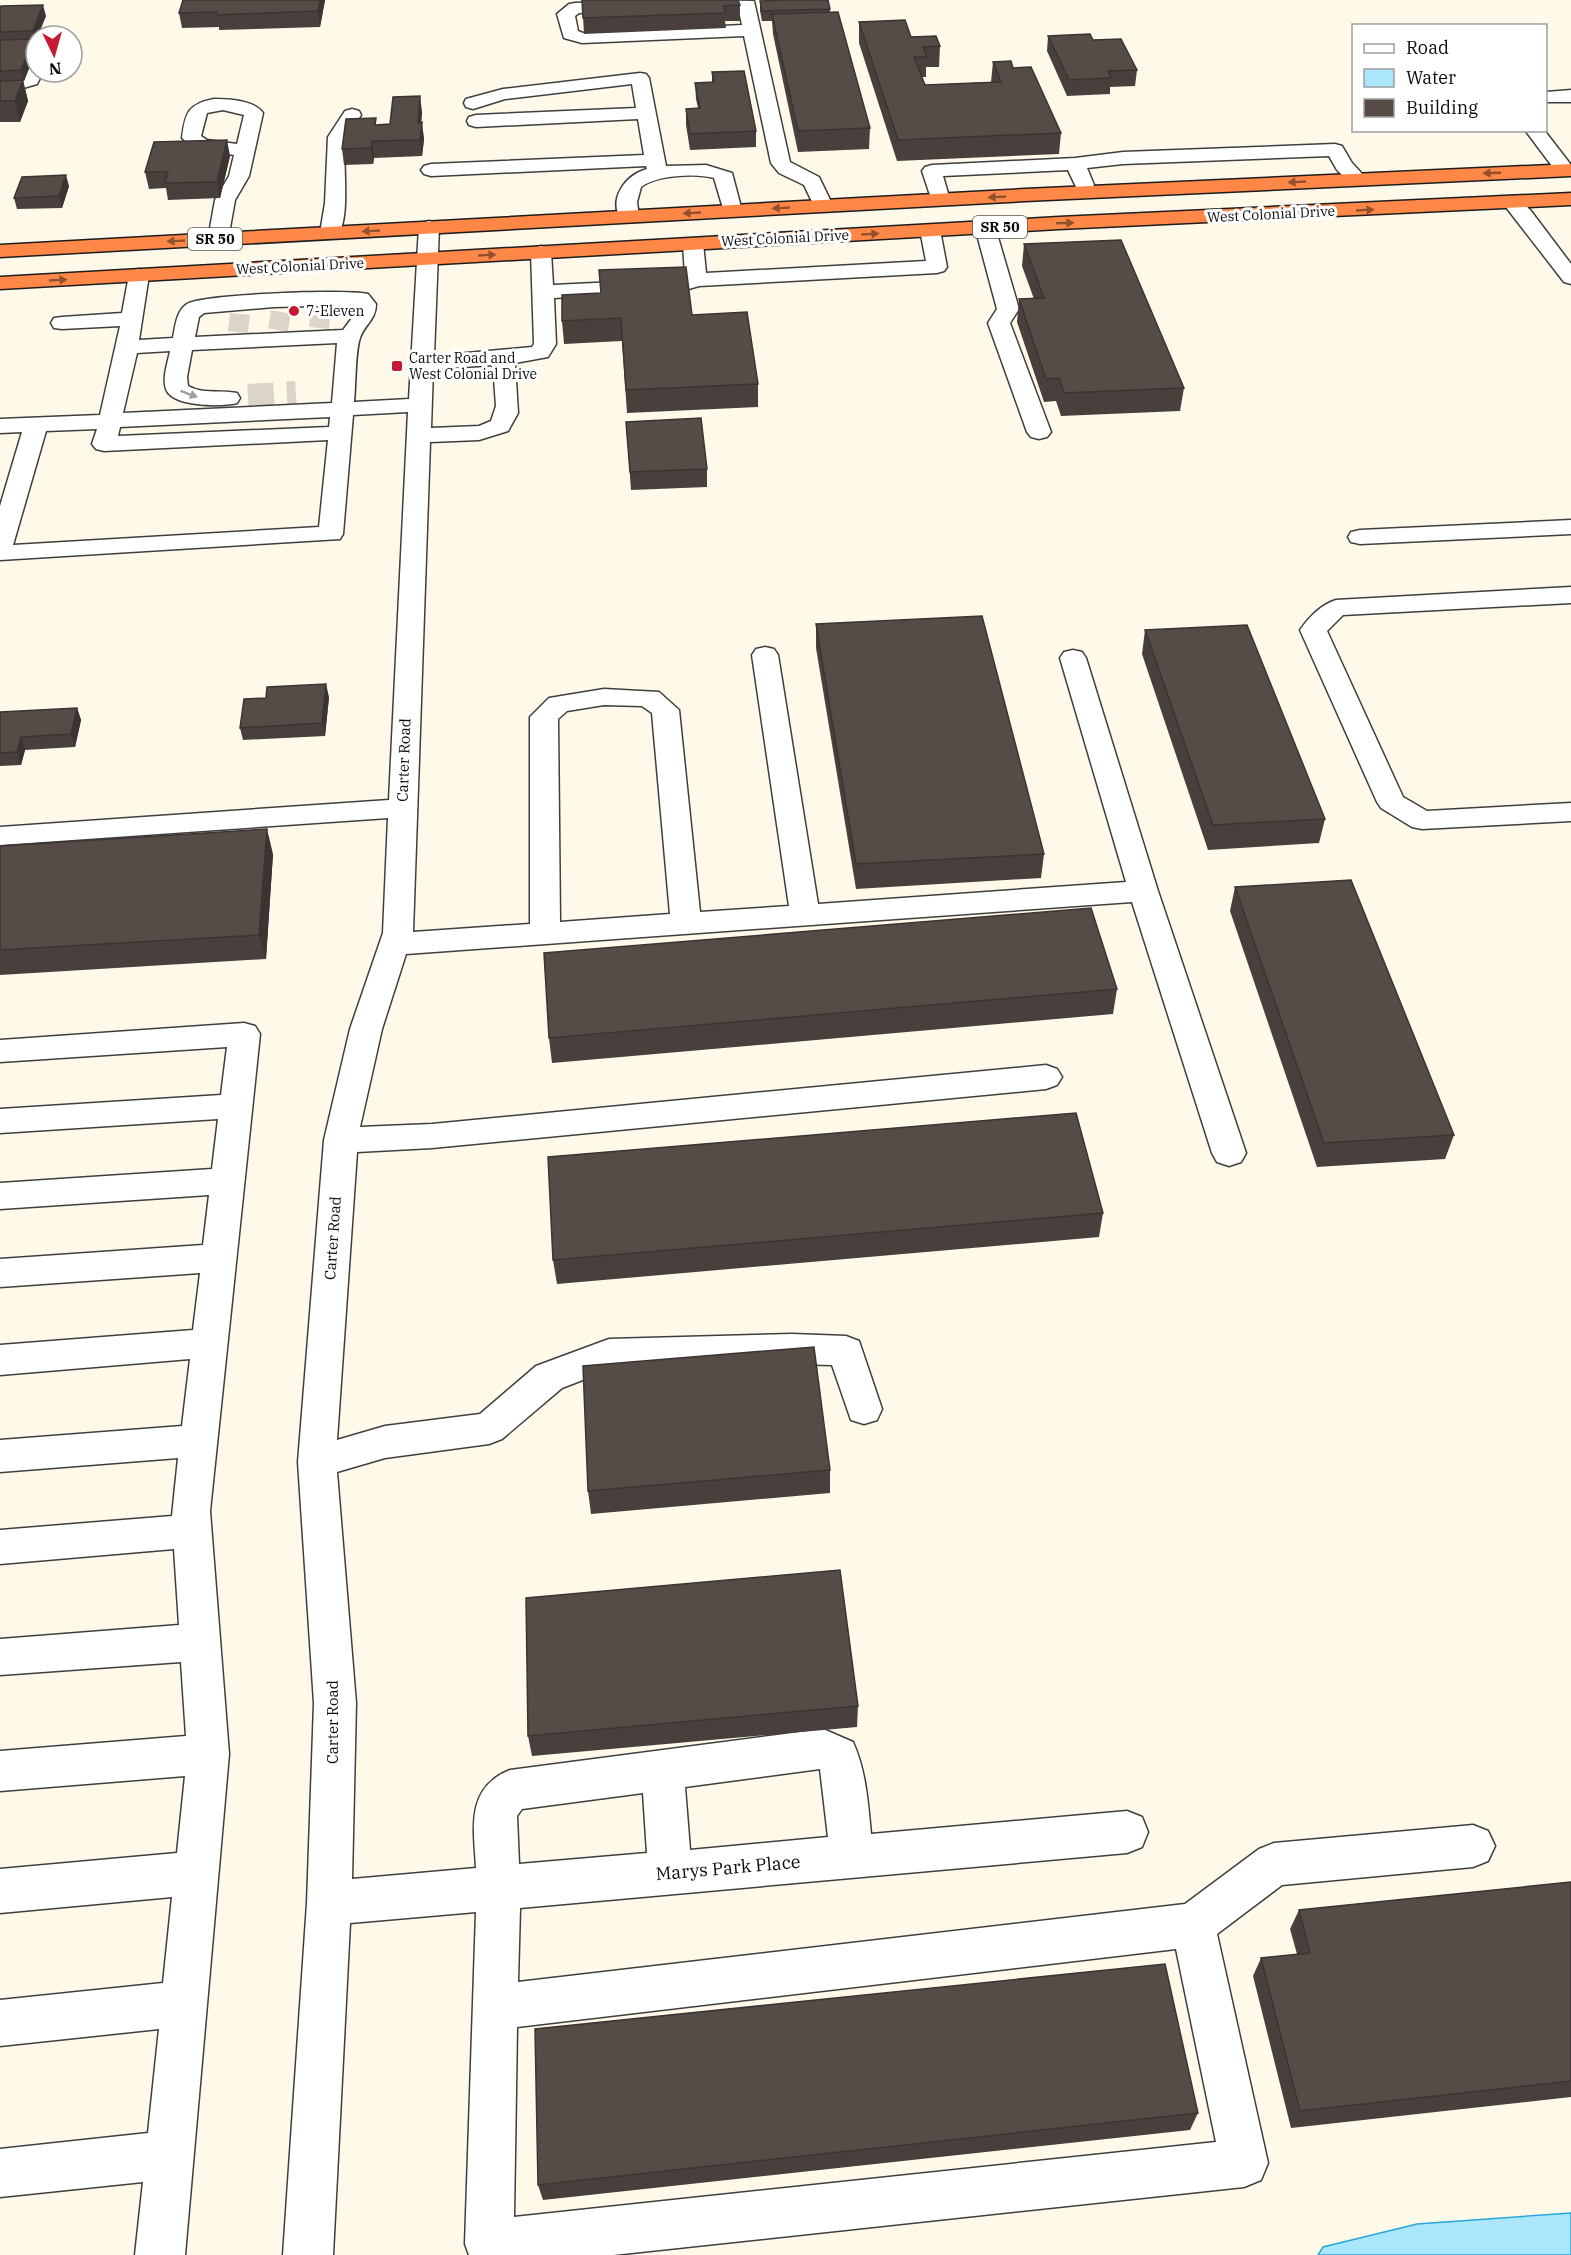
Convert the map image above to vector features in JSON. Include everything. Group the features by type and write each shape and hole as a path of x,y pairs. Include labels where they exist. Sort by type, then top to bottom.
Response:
{"highway":[{"name":"West Colonial Drive","path":"0,251 1086,192 1357,179 1569,173"},
{"path":"1512,202 1515,191 1527,185 1569,173"},
{"path":"1163,220 1328,198 1347,190 1357,179"},
{"name":"West Colonial Drive","path":"0,283 985,227 1571,199"}],"street":[{"path":"677,4 745,1 780,163 786,169 812,181 823,206"},
{"path":"643,6 575,8 566,14 570,34 582,38 751,30"},
{"path":"629,217 626,202 628,192 635,181 647,174 654,159 640,78 503,94 474,112 645,113"},
{"path":"0,85 24,83"},
{"path":"1547,97 1571,96"},
{"path":"330,233 335,203 337,137 352,115"},
{"path":"1536,132 1569,173"},
{"path":"532,150 654,159 716,171 725,177 732,211"},
{"path":"940,200 932,171 1075,164 1123,158 1335,150 1344,166 1357,179"},
{"path":"218,239 225,200 239,176 244,151"},
{"path":"431,170 654,159"},
{"path":"1075,164 1086,192"},
{"path":"612,182 635,181"},
{"path":"1512,202 1570,276"},
{"name":"Carter Road","path":"308,2255 329,1903 335,1703 317,1462 340,1140 366,1029 398,933 408,656 429,227"},
{"path":"985,227 1008,309 999,323 1039,432"},
{"path":"543,292 682,285 696,280 937,267 930,230"},
{"path":"693,243 696,280"},
{"path":"423,363 527,356 540,352 545,344 541,252"},
{"path":"995,260 1018,259"},
{"path":"139,275 127,347 104,444 339,433"},
{"path":"0,553 331,534 349,336 362,322 365,304 360,299 320,319 239,323 182,344 127,347"},
{"path":"248,397 197,398 177,389 176,377 188,316 195,309 239,323 320,319 349,336"},
{"path":"62,323 131,319"},
{"path":"420,435 485,433 497,428 505,419 503,357"},
{"path":"296,394 343,400 421,405"},
{"path":"0,426 110,421 343,400"},
{"path":"0,547 36,424"},
{"path":"1360,537 1571,527"},
{"path":"1571,595 1336,608 1313,630 1391,802 1422,820 1571,812"},
{"path":"765,655 805,915"},
{"path":"1073,658 1143,891 1229,1153"},
{"path":"545,933 544,717 559,704 604,697 649,698 665,710 682,894 687,923"},
{"path":"0,836 402,808"},
{"path":"394,944 1143,891"},
{"path":"0,1051 244,1034 191,1511 208,1754 160,2255"},
{"path":"340,1140 432,1136 1046,1077"},
{"path":"0,1121 236,1106"},
{"path":"0,1196 228,1181"},
{"path":"0,1273 219,1258"},
{"path":"0,1360 209,1343"},
{"path":"317,1462 385,1442 489,1428 549,1377 609,1354 792,1349 846,1351 864,1409"},
{"path":"0,1456 199,1441"},
{"path":"0,1547 193,1531"},
{"path":"0,1657 199,1642"},
{"path":"852,1857 845,1789 838,1756 823,1749 510,1790 495,1811 499,1889 489,2244 1244,2163 1193,1925"},
{"path":"0,1771 208,1754"},
{"path":"662,1770 670,1873"},
{"name":"Marys Park Place","path":"329,1903 1127,1832"},
{"path":"495,2007 1193,1925 1274,1864 1473,1846"},
{"path":"0,1891 196,1873"},
{"path":"0,2023 184,2004"},
{"path":"0,2173 169,2155"}],"water":[{"path":"1571,2213 1571,2255 1318,2255 1323,2247 1417,2224"}],"building":[{"path":"183,0 320,0 318,11 216,15 217,12 179,13"},
{"path":"582,0 738,0 740,5 724,6 725,13 583,18"},
{"path":"828,0 830,9 762,11 760,1"},
{"path":"43,5 36,24 24,24 24,31 0,32 1,6"},
{"path":"838,12 870,128 798,131 772,14"},
{"path":"905,20 911,37 936,36 940,46 923,47 927,57 914,57 925,85 1001,82 993,62 1011,61 1013,68 1031,67 1061,133 898,140 859,22"},
{"path":"1090,34 1093,40 1121,39 1137,70 1108,71 1111,78 1069,80 1048,36"},
{"path":"24,39 24,63 21,70 0,71 0,40"},
{"path":"744,71 756,131 690,134 686,109 700,108 695,83 714,82 712,72"},
{"path":"23,80 15,101 0,101 0,81"},
{"path":"420,96 418,123 422,122 420,140 372,141 371,148 342,149 346,119 376,118 375,125 390,124 393,97"},
{"path":"227,140 217,182 165,183 168,172 145,172 154,142"},
{"path":"66,175 59,196 14,198 22,177"},
{"path":"1121,240 1184,388 1064,393 1059,378 1046,379 1019,299 1044,298 1024,244"},
{"path":"686,267 692,315 747,312 758,384 626,390 621,318 562,321 562,295 601,293 599,270"},
{"path":"701,418 707,469 630,472 626,422"},
{"path":"982,616 1044,854 856,864 816,624"},
{"path":"1247,625 1325,819 1213,825 1145,630"},
{"path":"326,684 322,723 240,728 244,699 266,698 267,687"},
{"path":"77,708 71,734 21,737 17,752 0,753 0,712"},
{"path":"267,829 259,935 0,950 0,846"},
{"path":"1351,880 1454,1135 1324,1143 1235,887"},
{"path":"1091,908 1117,989 549,1038 544,953"},
{"path":"1076,1113 1103,1213 553,1260 548,1157"},
{"path":"814,1347 830,1470 588,1491 583,1366"},
{"path":"840,1570 858,1706 528,1736 526,1598"},
{"path":"1571,1882 1571,2081 1300,2111 1261,1958 1310,1953 1299,1910"},
{"path":"1165,1964 1198,2113 538,2185 535,2029"}],"tunnel":[{"path":"319,328 321,310"},
{"path":"278,330 281,312"},
{"path":"238,332 240,314"},
{"path":"248,397 296,394"}],"place":[{"name":"7-Eleven","path":"294,311"},
{"name":"Carter Road and West Colonial Drive","path":"397,366"}]}
